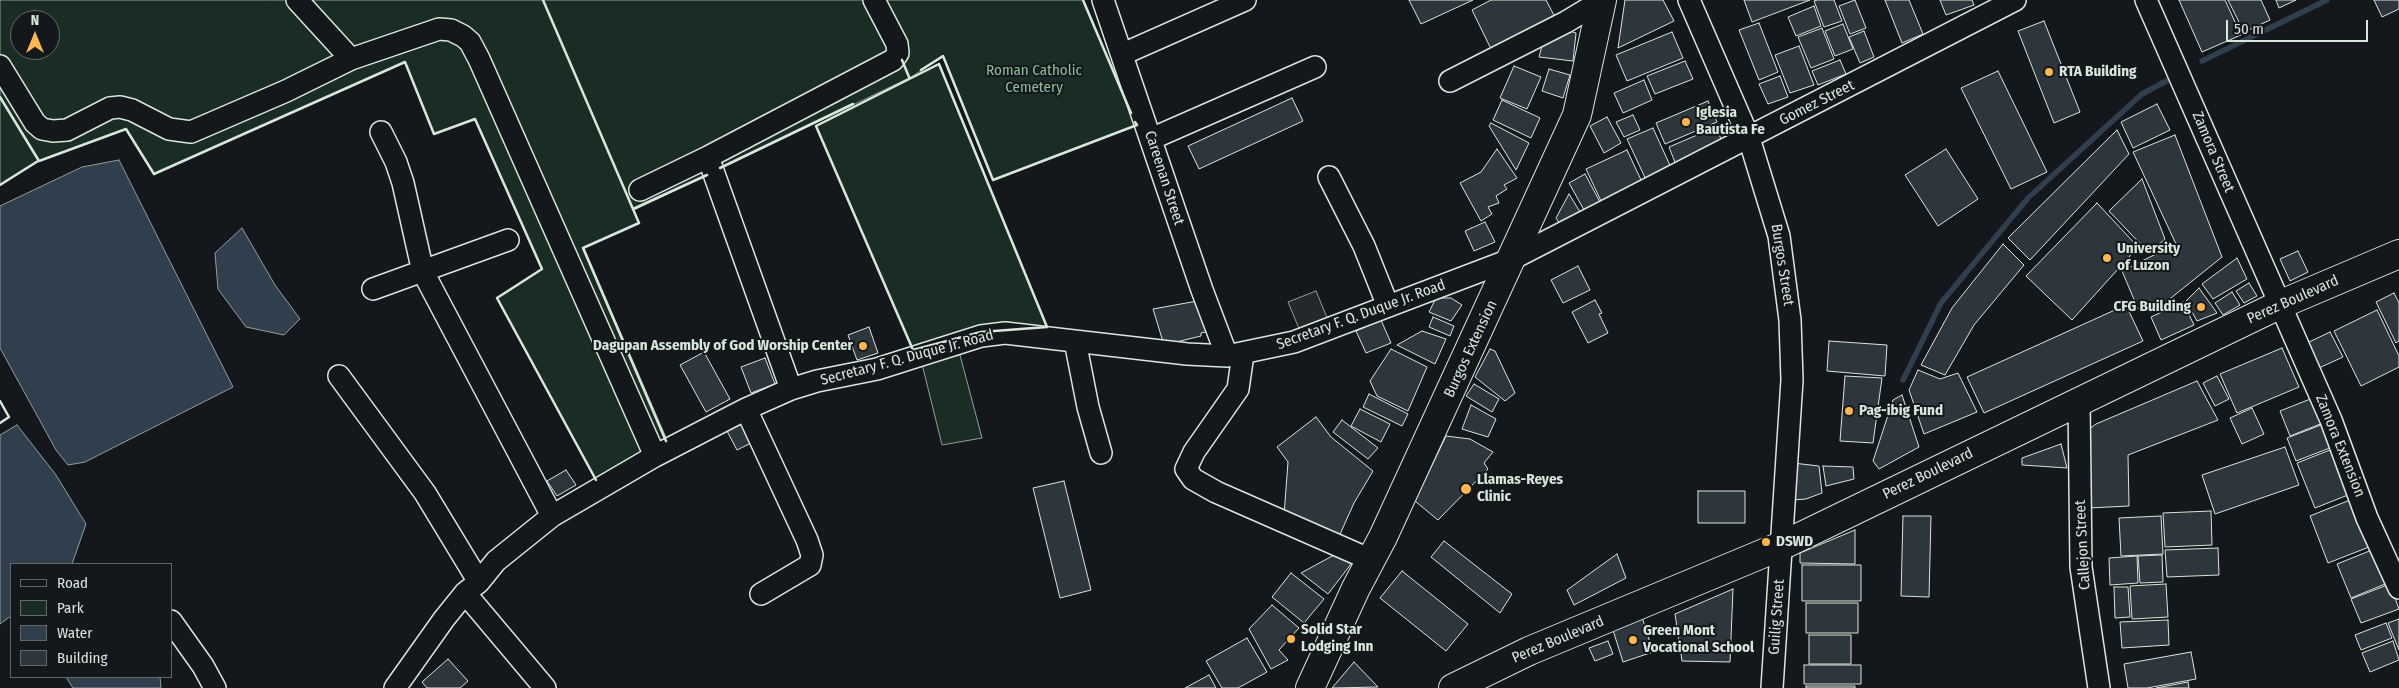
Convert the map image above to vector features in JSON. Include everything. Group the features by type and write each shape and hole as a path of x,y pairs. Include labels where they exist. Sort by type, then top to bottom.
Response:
{"main road":[{"name":"Burgos Extension","path":"1310,688 1512,260 1577,115 1601,1"},
{"name":"Perez Boulevard","path":"1453,688 1529,651 1781,546 2279,305 2399,254"}],"street":[{"path":"297,0 351,59"},
{"path":"640,190 708,157 893,60 898,53 897,44 874,0"},
{"name":"Careenan Street","path":"1103,0 1202,290 1235,355"},
{"path":"1123,54 1246,0"},
{"name":"Burgos Street","path":"1689,0 1749,138 1779,236 1790,320 1792,380 1781,546"},
{"name":"Gomez Street","path":"1512,260 2015,0"},
{"name":"Zamora Street","path":"2146,0 2279,305"},
{"path":"1450,81 1566,22 1601,1"},
{"path":"0,66 35,124 42,128 53,131 67,130 110,108 120,107 132,110 169,129 191,132 286,91 351,59 439,29 451,30 463,36 470,42 655,456"},
{"path":"1151,139 1315,67"},
{"path":"381,132 403,183 423,272 552,516"},
{"path":"708,157 791,390"},
{"path":"1329,177 1364,246 1388,306"},
{"path":"373,289 508,240"},
{"name":"Secretary F. Q. Duque Jr. Road","path":"400,686 472,588 496,562 552,516 655,456 746,409 791,390 816,381 877,369 981,336 1005,333 1188,354 1235,355 1294,342 1512,260"},
{"name":"Zamora Extension","path":"2279,305 2331,420 2368,518 2399,588"},
{"path":"1075,341 1088,407 1101,453"},
{"path":"1235,355 1238,390 1194,452 1186,469 1193,479 1216,492 1371,560"},
{"path":"339,376 425,492 472,588 545,688"},
{"name":"Callejon Street","path":"2079,401 2082,568 2098,688"},
{"path":"746,409 807,540 812,555 810,565 760,594"},
{"name":"Guilig Street","path":"1772,688 1781,546"},
{"path":"172,622 203,666 215,688"}],"green space":[{"name":"Roman Catholic Cemetery","path":"0,0 1083,0 1137,125 993,180 943,57 911,77 634,210 639,223 584,248 667,440 598,484 497,298 542,269 475,119 434,134 405,62 154,174 126,129 39,161 0,185"},
{"path":"939,64 1047,327 913,350 816,126"},
{"path":"960,355 982,438 942,445 922,364"}],"shaded area":[{"path":"1316,291 1328,320 1300,331 1288,302"}],"water":[{"path":"119,160 233,387 85,462 68,465 56,450 0,348 0,206 82,167"},
{"path":"242,228 275,285 300,319 284,335 246,327 218,289 215,253"},
{"path":"17,425 56,475 86,524 72,563 10,563 10,617 0,624 0,435"},
{"path":"67,678 160,678 161,688 73,688"}],"building":[{"path":"1409,0 1473,0 1421,24"},
{"path":"1491,0 1546,0 1556,19 1492,51 1472,10"},
{"path":"1625,0 1663,0 1674,21 1618,48"},
{"path":"1744,0 1810,0 1752,22"},
{"path":"1834,0 1842,21 1824,27 1814,1"},
{"path":"1855,0 1866,28 1850,34 1839,6"},
{"path":"1885,0 1909,0 1923,34 1902,43"},
{"path":"1940,0 1972,0 1974,5 1946,15"},
{"path":"2179,0 2225,0 2241,35 2202,52"},
{"path":"2228,0 2261,0 2270,20 2244,32"},
{"path":"2276,0 2296,0 2279,8"},
{"path":"2374,0 2399,0 2399,9 2382,17"},
{"path":"1814,6 1821,26 1796,36 1788,17"},
{"name":"RTA Building","path":"2044,21 2080,112 2054,123 2018,31"},
{"path":"1759,23 1778,72 1759,80 1739,30"},
{"path":"1843,24 1853,49 1835,56 1825,31"},
{"path":"1822,28 1834,59 1811,68 1798,37"},
{"path":"1567,30 1576,33 1573,61 1539,57 1543,42"},
{"path":"1864,31 1874,57 1860,63 1849,37"},
{"path":"1672,32 1683,58 1627,81 1616,55"},
{"path":"1799,46 1814,85 1790,93 1775,55"},
{"path":"1840,60 1846,74 1818,85 1812,71"},
{"path":"1685,61 1693,79 1655,94 1647,76"},
{"path":"1514,66 1541,77 1527,109 1500,98"},
{"path":"1549,69 1570,75 1563,98 1542,91"},
{"path":"1998,71 2047,172 2011,189 1961,88"},
{"path":"1780,76 1788,97 1768,104 1759,84"},
{"path":"1644,80 1652,100 1623,113 1614,93"},
{"path":"1292,98 1303,121 1199,169 1188,146"},
{"path":"1502,100 1540,118 1531,138 1493,120"},
{"name":"Iglesia Bautista Fe","path":"1708,101 1717,122 1665,144 1656,123"},
{"path":"2157,104 2170,130 2133,148 2121,122"},
{"path":"1633,115 1640,130 1624,137 1616,122"},
{"path":"1607,117 1621,143 1604,153 1590,126"},
{"path":"1491,123 1529,143 1516,170 1489,126"},
{"path":"1716,127 1724,146 1676,165 1669,147"},
{"path":"1653,128 1673,172 1648,184 1627,139"},
{"path":"2117,130 2129,154 2030,260 2008,238"},
{"path":"2175,135 2222,257 2156,310 2138,309 2122,271 2176,244 2133,152"},
{"path":"1497,149 1517,178 1504,185 1507,189 1496,196 1499,203 1488,207 1492,214 1481,221 1460,183 1481,172"},
{"path":"1946,149 1978,199 1938,226 1905,175"},
{"path":"1627,150 1642,182 1601,201 1586,169"},
{"path":"1585,174 1600,202 1584,210 1569,183"},
{"path":"2142,179 2165,239 2149,253 2109,211"},
{"path":"1569,194 1582,215 1560,224 1556,218"},
{"path":"2097,203 2138,247 2072,320 2026,276"},
{"path":"1485,222 1495,242 1474,251 1465,231"},
{"path":"2003,244 2024,265 1974,325 1945,375 1921,365 1952,308"},
{"path":"2298,251 2308,272 2290,281 2280,259"},
{"path":"2237,258 2247,279 2213,299 2202,284"},
{"path":"1578,266 1590,290 1563,303 1551,280"},
{"path":"2249,283 2257,296 2244,303 2236,291"},
{"name":"CFG Building","path":"2199,288 2217,313 2197,321 2186,301"},
{"path":"2232,292 2240,305 2223,315 2215,303"},
{"path":"2394,293 2399,303 2399,341 2396,343 2376,302"},
{"path":"1436,298 1451,298 1462,305 1451,321 1429,312"},
{"path":"1203,300 1210,331 1201,333 1201,336 1164,345 1153,309"},
{"path":"1595,300 1602,313 1599,314 1608,333 1588,343 1572,312"},
{"path":"2183,302 2194,325 2161,340 2151,317"},
{"path":"2126,305 2143,341 1984,413 1967,377"},
{"path":"2377,310 2399,356 2399,367 2361,386 2334,331"},
{"path":"1433,317 1454,326 1450,336 1429,327"},
{"path":"1381,320 1391,343 1366,353 1356,331"},
{"path":"869,327 878,353 857,360 848,335"},
{"path":"1422,331 1446,339 1435,364 1397,345"},
{"path":"2330,332 2343,357 2319,368 2307,343"},
{"path":"1829,341 1887,345 1885,376 1827,371"},
{"path":"2282,348 2299,387 2237,413 2220,374"},
{"path":"1391,349 1427,367 1408,411 1377,396 1370,381"},
{"path":"1490,349 1495,351 1515,393 1505,401 1475,377"},
{"path":"704,352 730,399 706,412 680,365"},
{"path":"765,358 775,384 751,393 741,367"},
{"path":"1918,370 1940,379 1958,373 1977,412 1924,434 1909,390"},
{"path":"1845,376 1882,378 1873,443 1840,441"},
{"path":"2217,376 2229,399 2215,406 2203,383"},
{"path":"2197,381 2218,420 2128,455 2129,506 2088,508 2089,429 2096,424"},
{"path":"1474,384 1499,399 1492,412 1466,396"},
{"path":"1369,394 1408,414 1402,426 1363,407"},
{"path":"1902,395 1919,447 1879,469 1873,461 1893,400"},
{"path":"2318,396 2328,421 2290,436 2280,411"},
{"path":"1471,405 1496,419 1488,437 1462,429"},
{"path":"2252,408 2264,434 2242,444 2230,418"},
{"path":"1360,409 1390,424 1381,442 1351,426"},
{"path":"1316,417 1331,437 1373,471 1354,503 1337,541 1284,515 1288,462 1277,447"},
{"path":"1342,420 1378,448 1368,459 1333,432"},
{"path":"741,423 751,443 737,450 727,431"},
{"path":"2326,423 2335,446 2296,461 2287,438"},
{"path":"1446,436 1470,439 1493,452 1484,463 1488,469 1438,520 1415,501"},
{"path":"2061,444 2067,468 2022,465 2022,458"},
{"path":"2285,447 2299,485 2215,514 2202,475"},
{"path":"2335,448 2353,493 2315,508 2297,463"},
{"path":"1793,463 1819,466 1822,493 1806,499 1792,500"},
{"path":"1823,466 1853,467 1854,479 1826,486"},
{"path":"566,470 576,485 557,496 547,481"},
{"path":"1064,481 1091,590 1060,598 1033,488"},
{"path":"1698,491 1745,491 1745,523 1698,523"},
{"path":"2355,498 2374,545 2328,563 2310,516"},
{"path":"2211,511 2212,545 2165,547 2163,513"},
{"path":"1903,516 1931,516 1929,597 1901,596"},
{"path":"2161,516 2163,554 2121,556 2119,518"},
{"path":"1855,530 1855,564 1800,563 1800,553"},
{"path":"1444,541 1512,594 1500,613 1431,557"},
{"path":"2218,548 2219,575 2167,577 2165,550"},
{"path":"2377,548 2390,582 2351,598 2337,564"},
{"path":"1336,554 1351,564 1328,594 1301,573"},
{"path":"1617,554 1626,578 1574,605 1567,590"},
{"path":"2162,555 2163,582 2140,583 2138,556"},
{"path":"2137,556 2138,583 2110,585 2109,558"},
{"path":"1802,565 1861,565 1861,601 1802,601"},
{"path":"1402,571 1468,624 1446,651 1380,598"},
{"path":"1291,573 1324,599 1304,623 1272,597"},
{"path":"2166,584 2168,617 2132,619 2130,586"},
{"path":"2390,584 2399,609 2361,623 2351,599"},
{"path":"2114,587 2128,587 2130,617 2115,618"},
{"path":"1733,589 1730,662 1682,661 1675,614"},
{"path":"1806,603 1858,603 1858,633 1806,633"},
{"path":"1272,605 1299,628 1279,650 1288,660 1271,669 1249,629"},
{"name":"Green Mont Vocational School","path":"1642,617 1653,652 1623,662 1612,627"},
{"path":"2399,619 2399,650 2388,623"},
{"path":"2168,620 2169,645 2122,648 2120,622"},
{"path":"2386,623 2392,638 2361,650 2355,635"},
{"path":"1809,635 1851,635 1851,664 1809,664"},
{"path":"1247,638 1267,672 1238,688 1222,688 1206,661"},
{"path":"1608,641 1613,654 1595,661 1589,648"},
{"path":"2393,641 2399,660 2370,672 2362,653"},
{"path":"2191,652 2196,679 2147,688 2128,688 2124,664"},
{"path":"448,659 468,681 460,688 427,688 422,682"},
{"path":"1354,662 1378,687 1332,688"},
{"path":"1804,665 1861,665 1861,684 1804,684"},
{"path":"1209,675 1216,688 1185,688"},
{"path":"2188,682 2189,688 2156,688"},
{"path":"1806,686 1855,686 1855,688 1806,688"}],"waterway":[{"path":"2202,61 2327,0"},
{"path":"1903,380 1941,303 2028,198 2142,94 2170,79"}],"wall":[{"path":"543,0 639,223 583,248 666,441"},
{"path":"1083,0 1131,113"},
{"path":"921,70 943,56 993,180 1137,125 1135,122"},
{"path":"902,60 909,77"},
{"path":"0,97 39,161 126,129 154,174 405,62 434,134 475,119 542,269 497,298 596,480"},
{"path":"939,64 1047,327 981,332 913,350 816,126 939,64"},
{"path":"720,168 853,104"},
{"path":"0,185 38,161"},
{"path":"633,209 707,175"},
{"path":"0,401 9,417 0,423"}],"place":[{"name":"RTA Building","path":"2049,72"},
{"name":"Iglesia Bautista Fe","path":"1686,122"},
{"name":"University of Luzon","path":"2107,258"},
{"name":"CFG Building","path":"2201,307"},
{"name":"Dagupan Assembly of God Worship Center","path":"863,346"},
{"name":"Pag-ibig Fund","path":"1849,411"},
{"name":"Llamas-Reyes Clinic","path":"1466,489"},
{"name":"DSWD","path":"1766,542"},
{"name":"Solid Star Lodging Inn","path":"1291,639"},
{"name":"Green Mont Vocational School","path":"1633,640"}]}
